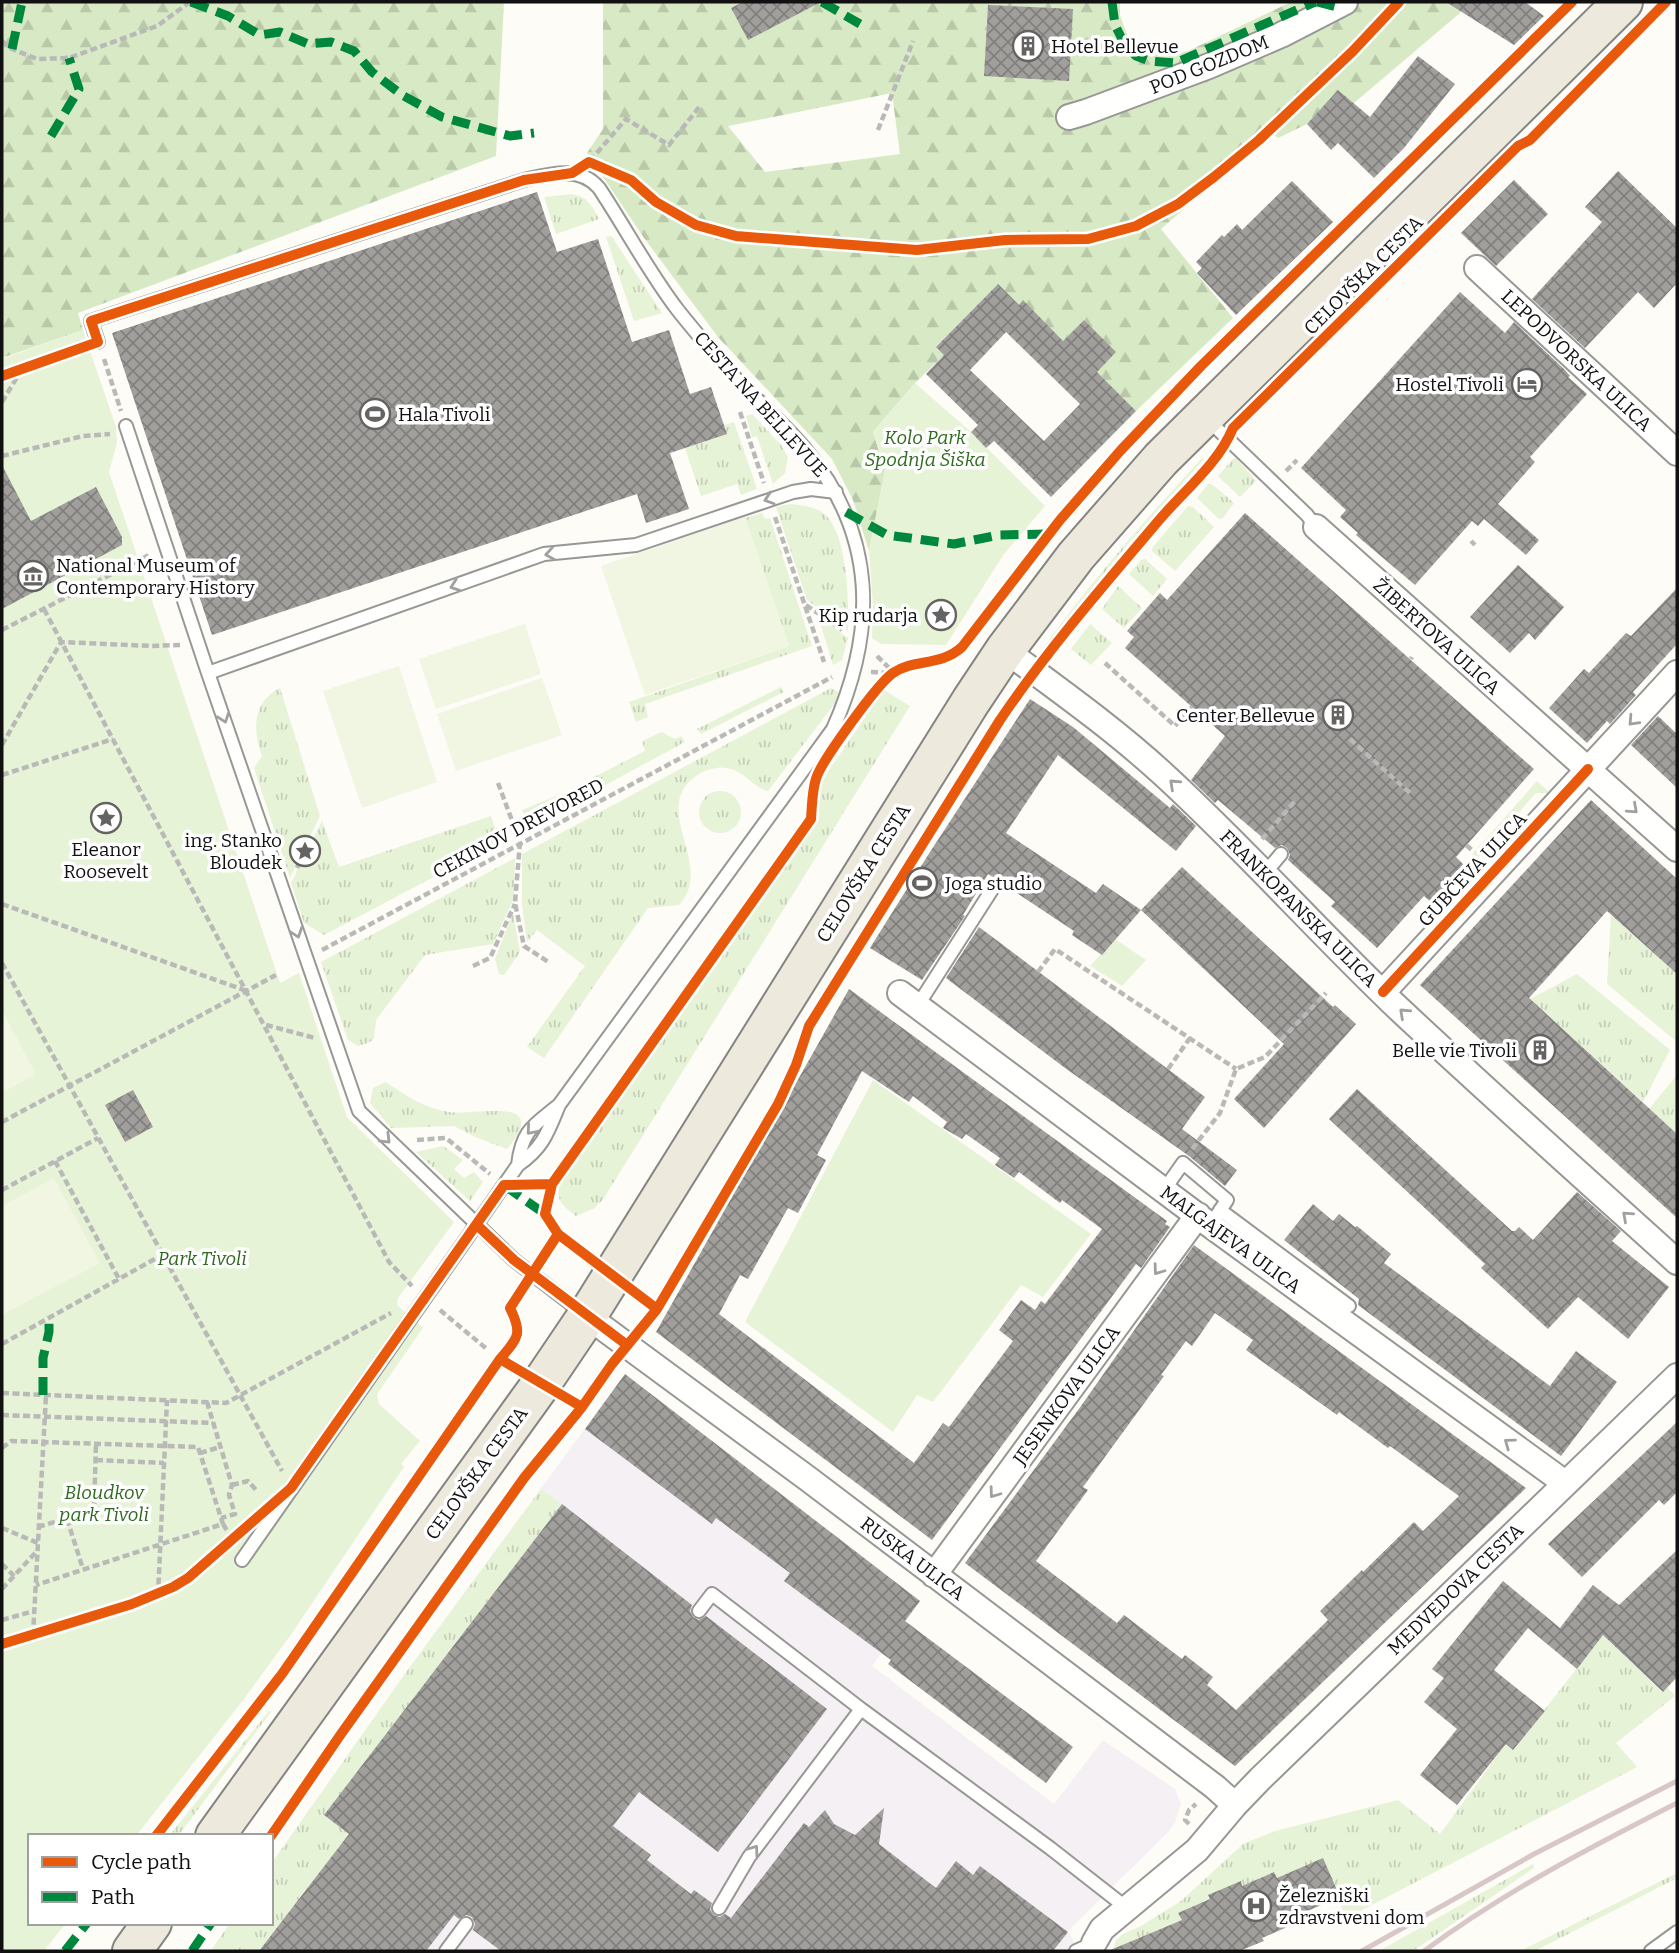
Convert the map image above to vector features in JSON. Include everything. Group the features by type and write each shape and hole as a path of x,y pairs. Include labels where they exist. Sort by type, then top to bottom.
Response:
{"main road":[{"name":"CELOVŠKA CESTA","path":"216,1834 541,1384 587,1316 939,752 1005,650 1076,556 1203,415 1623,2"},
{"path":"132,1951 151,1925"}],"street":[{"name":"POD GOZDOM","path":"1069,117 1209,66 1281,35 1345,2"},
{"name":"LEPODVORSKA ULICA","path":"1477,268 1677,453"},
{"name":"ŽIBERTOVA ULICA","path":"1316,527 1677,849"},
{"name":"FRANKOPANSKA ULICA","path":"1005,650 1118,735 1224,831 1382,992 1677,1262"},
{"name":"GUBČEVA ULICA","path":"1382,992 1677,673"},
{"name":"MALGAJEVA ULICA","path":"909,999 1164,1190 1209,1217 1565,1483"},
{"name":"JESENKOVA ULICA","path":"934,1575 1209,1217"},
{"name":"RUSKA ULICA","path":"587,1316 934,1575 1235,1805"},
{"name":"MEDVEDOVA CESTA","path":"1089,1949 1102,1929 1197,1850 1235,1805 1677,1376"}],"lane":[{"name":"CESTA NA BELLEVUE","path":"99,346 91,321 524,180 572,173 584,175 592,179 599,188 675,307 724,365 806,449 836,492 846,512 860,559 863,612 861,643 847,697 832,729 559,1105 546,1137 534,1154 518,1165 478,1226 420,1293 242,1560"},
{"name":"ŽIBERTOVA ULICA","path":"1203,415 1307,515 1316,527"},
{"path":"126,426 359,1111 514,1260 587,1316"},
{"path":"208,673 544,554 636,545 793,492 811,489 836,492"},
{"path":"1264,874 1281,854"},
{"path":"909,999 993,888"},
{"path":"1164,1190 1182,1163 1227,1200 1209,1217 1349,1307"},
{"path":"699,1611 712,1594 1128,1909"},
{"path":"719,1909 749,1857 861,1709"},
{"path":"446,1951 466,1924"},
{"path":"1651,1951 1677,1932"}],"path":[{"path":"2,41 12,49 37,59 69,58 157,26 190,2"},
{"path":"878,130 913,41"},
{"path":"589,162 626,119 669,145 700,106"},
{"path":"99,346 126,426"},
{"path":"724,365 764,484"},
{"path":"2,402 22,369"},
{"path":"2,456 83,436 109,434"},
{"path":"1285,472 1297,460"},
{"path":"775,515 824,662"},
{"path":"2,630 166,547"},
{"path":"44,609 389,1262 420,1293 488,1350"},
{"path":"61,642 199,645"},
{"path":"2,745 61,642"},
{"path":"1105,663 1175,726 1192,707"},
{"path":"880,686 894,673"},
{"path":"2,775 113,739"},
{"path":"1350,739 1410,793"},
{"path":"498,783 520,842 515,903 524,946 550,963"},
{"path":"1259,842 1296,800"},
{"path":"1466,845 1472,850"},
{"path":"474,965 490,958 515,903"},
{"path":"2,904 248,991"},
{"path":"1038,972 1055,949 1236,1069"},
{"path":"2,963 291,1488"},
{"path":"2,1122 276,975"},
{"path":"1189,1152 1220,1113 1236,1069 1265,1057 1326,993"},
{"path":"265,1025 335,1044"},
{"path":"1168,1069 1190,1038"},
{"path":"2,1190 98,1138"},
{"path":"393,1145 421,1139 446,1138 504,1185"},
{"path":"55,1161 119,1279"},
{"path":"2,1344 162,1255"},
{"path":"2,1393 226,1403 402,1307 420,1293"},
{"path":"33,1635 46,1395"},
{"path":"158,1595 167,1400"},
{"path":"36,1585 160,1544 234,1514 229,1496 232,1485 207,1402"},
{"path":"2,1415 213,1423"},
{"path":"2,1448 11,1441 198,1447 222,1521 232,1539"},
{"path":"38,1527 94,1510 96,1444"},
{"path":"200,1453 220,1447"},
{"path":"96,1460 164,1463"},
{"path":"232,1485 247,1481 256,1490"},
{"path":"67,1519 83,1569"},
{"path":"2,1528 38,1543"},
{"path":"2,1589 37,1550"},
{"path":"2,1564 14,1576"},
{"path":"2,1620 34,1611"}],"shaded area":[{"path":"625,1374 920,1601 872,1666 1054,1804 1103,1740 1175,1789 1181,1804 1170,1830 1068,1931 1079,1951 211,1951 229,1925 273,1925 273,1861 407,1671"}],"green space":[{"path":"2,2 504,2 496,156 78,313 83,330 2,358"},
{"path":"603,2 1120,2 1120,15 1129,40 1146,54 1167,56 1188,51 1291,2 1464,2 1461,12 1354,103 1338,91 1307,124 1278,138 1272,133 1161,229 1233,318 1136,411 1097,372 1084,320 1063,341 1023,301 1019,305 997,285 936,347 944,355 915,383 873,432 885,471 869,551 853,500 832,459 718,337 644,238 587,153 603,129","holes":["892,93 900,154 765,172 728,126"]},
{"path":"572,194 586,200 599,219 556,234 544,197"},
{"path":"609,236 662,313 634,321 606,237"},
{"name":"Park Tivoli","path":"83,330 116,427 117,443 109,472 280,983 299,973 347,1117 454,1222 398,1298 397,1305 423,1328 377,1394 379,1404 420,1441 401,1464 404,1467 290,1636 138,1834 28,1834 28,1925 64,1925 44,1951 2,1951 2,359"},
{"name":"Kolo Park Spodnja Šiška","path":"915,383 971,432 1045,506 1004,554 946,645 881,644 872,638 873,605 869,551 885,471 873,432"},
{"path":"752,414 781,445 788,457 785,473 773,484 757,436 752,437 746,416"},
{"path":"734,422 757,489 741,495 737,484 701,496 685,448 727,433 724,425"},
{"path":"1202,458 1204,459 1127,545 1038,659 1038,655 1057,629 1097,579"},
{"path":"1236,458 1256,481 1240,497 1218,476"},
{"path":"1208,484 1213,485 1234,503 1223,518 1219,519 1197,498"},
{"path":"790,504 822,512 831,521 837,534 845,567 848,631 807,600 776,507"},
{"path":"1188,506 1193,507 1214,527 1175,571 1152,551 1152,548"},
{"path":"762,513 765,519 770,518 812,646 645,704 648,717 636,722 629,702 789,646 745,518"},
{"path":"745,517 789,646 645,695 601,566"},
{"path":"1145,559 1167,579 1153,596 1129,574"},
{"path":"1118,586 1142,608 1124,628 1102,609"},
{"path":"818,616 848,638 842,660 833,665"},
{"path":"525,624 541,674 436,709 419,659"},
{"path":"1090,624 1112,643 1091,665 1071,649"},
{"path":"399,666 437,782 362,808 323,691"},
{"path":"542,678 562,735 456,771 437,714"},
{"path":"781,687 784,692 701,734 697,729"},
{"path":"280,688 320,816 290,878 254,768 262,756 257,737 257,718 264,701"},
{"path":"831,688 842,694 768,791 732,769 722,768 699,774 683,789 679,805 680,821 691,873 688,890 679,905 648,908 544,1058 527,1047 585,966 537,930 527,942 522,905 522,854"},
{"path":"884,690 910,706 604,1198 595,1208 576,1216 560,1201 561,1179 814,822 822,780"},
{"path":"662,732 675,739 681,736 685,742 587,795 580,784 645,751 642,741"},
{"path":"1537,781 1550,793 1536,793 1469,868 1464,864"},
{"path":"720,791 735,797 741,812 735,827 720,833 705,827 699,812 705,797"},
{"path":"566,792 574,802 529,827 522,810"},
{"path":"491,816 500,842 324,935 304,923 291,883 322,821 339,867"},
{"path":"515,858 514,898 493,944 425,955 376,1020 374,1039 358,1046 348,1040 321,962"},
{"path":"513,913 520,952 504,975 499,974 495,959"},
{"path":"1611,915 1677,974 1677,1042 1607,984"},
{"path":"1115,939 1146,960 1122,986 1090,966"},
{"path":"1577,974 1670,1050 1643,1102 1530,999"},
{"path":"2,1010 36,1074 2,1093"},
{"path":"1677,1075 1677,1134 1649,1109"},
{"path":"873,1080 1091,1234 1043,1297 1021,1285 933,1402 917,1395 893,1432 745,1322"},
{"path":"386,1082 431,1108 449,1112 505,1111 516,1114 521,1121 519,1132 507,1149 454,1126 391,1128 370,1103 373,1088"},
{"path":"443,1146 463,1160 454,1169 464,1178 474,1172 483,1182 470,1201 416,1152"},
{"path":"54,1178 100,1263 2,1315 2,1206"},
{"path":"541,1489 562,1504 325,1815 349,1834 259,1951 211,1951 229,1925 273,1925 273,1861 407,1671"},
{"path":"1603,1635 1662,1692 1667,1687 1675,1696 1616,1743 1637,1767 1343,1920 1340,1897 1323,1859 1277,1878 1274,1872 1242,1886 1240,1882 1209,1895 1210,1899 1179,1913 1182,1920 1113,1949 1116,1940 1123,1934 1181,1901 1243,1844 1275,1831 1398,1800 1440,1834 1506,1744 1513,1750"},
{"path":"269,1711 271,1712 180,1834 171,1834"},
{"path":"1533,1864 1534,1868 1413,1951 1379,1951"},
{"path":"1677,1873 1677,1878 1535,1951 1520,1951"}],"building":[{"path":"743,2 821,2 748,40 731,8"},
{"path":"1446,2 1525,2 1544,16 1514,45"},
{"name":"Hotel Bellevue","path":"988,5 1073,9 1069,81 984,76"},
{"path":"1418,56 1455,84 1404,148 1374,178 1338,143 1331,150 1307,124 1338,90 1370,117"},
{"path":"1618,171 1677,228 1677,283 1654,308 1638,292 1585,348 1532,299 1602,222 1585,207"},
{"path":"1514,180 1548,214 1496,266 1461,233"},
{"path":"1292,181 1333,222 1236,315 1197,273 1202,268 1196,262 1222,235 1224,237 1237,224 1242,230"},
{"name":"Hala Tivoli","path":"537,192 557,252 598,239 632,342 669,330 690,394 711,387 727,434 670,453 689,509 646,523 637,494 212,635 112,333"},
{"path":"998,284 1019,305 1023,300 1063,341 1084,320 1116,352 1097,372 1136,411 1051,497 994,441 986,448 971,432 978,425 926,374 944,355 936,347","holes":["1006,332 1080,404 1044,441 970,370"]},
{"path":"1460,292 1505,333 1514,322 1587,394 1530,457 1535,462 1498,504 1539,540 1526,555 1484,519 1478,526 1472,521 1415,585 1356,535 1358,533 1340,517 1346,510 1301,468"},
{"name":"National Museum of Contemporary History","path":"2,465 31,521 96,487 122,537 122,545 2,609"},
{"name":"Center Bellevue","path":"1245,513 1534,769 1456,857 1466,867 1433,904 1424,896 1377,948 1331,906 1335,902 1288,860 1290,855 1287,848 1282,845 1275,848 1218,800 1215,803 1191,780 1225,736 1125,648 1134,637 1127,631 1160,593 1167,600"},
{"path":"1518,565 1564,607 1535,640 1529,633 1510,653 1470,617"},
{"path":"1677,588 1677,644 1633,692 1636,695 1610,724 1607,721 1587,743 1549,708 1584,669 1589,673 1626,633 1631,636"},
{"path":"1030,699 1073,727 1170,808 1173,804 1196,826 1176,851 1058,755 1006,833 1096,893 1103,884 1141,910 1102,955 1072,935 1074,931 988,874 963,915 965,916 922,980 870,948"},
{"path":"1658,716 1677,734 1677,788 1631,745"},
{"name":"Belle vie Tivoli","path":"1591,800 1677,879 1677,974 1607,911 1529,998 1677,1134 1677,1218 1420,985"},
{"path":"1182,867 1333,1007 1335,1005 1356,1024 1264,1128 1234,1099 1284,1044 1141,910"},
{"path":"979,927 1205,1097 1182,1129 1237,1170 1225,1186 1189,1156 1065,1068 946,978"},
{"path":"849,989 1167,1221 1165,1224 1170,1227 1141,1268 1136,1264 932,1540 656,1332","holes":["862,1071 909,1102 913,1096 947,1122 943,1128 962,1139 966,1134 1000,1158 995,1165 1014,1178 1019,1172 1060,1203 1062,1200 1102,1229 1045,1304 1041,1301 1035,1310 1021,1300 999,1330 1013,1341 949,1427 943,1423 914,1463 719,1314 740,1275 748,1279 788,1208 798,1213 826,1160 817,1155"]},
{"path":"1357,1089 1512,1231 1519,1227 1533,1240 1577,1192 1621,1231 1612,1241 1669,1287 1628,1339 1578,1297 1548,1329 1481,1268 1485,1264 1329,1119"},
{"path":"133,1090 153,1127 125,1142 105,1105"},
{"path":"1313,1204 1333,1221 1339,1214 1357,1226 1391,1254 1384,1263 1550,1386 1576,1351 1617,1382 1561,1456 1358,1305 1359,1299 1284,1240"},
{"path":"1194,1245 1526,1488 1235,1766 965,1563 1081,1406","holes":["1215,1313 1253,1340 1246,1350 1337,1415 1339,1412 1388,1448 1390,1446 1459,1496 1423,1531 1414,1522 1363,1572 1362,1570 1320,1611 1328,1620 1236,1710 1207,1685 1213,1677 1185,1655 1182,1659 1124,1615 1117,1623 1036,1561 1088,1490 1083,1487 1164,1376 1161,1375 1186,1341 1192,1346"]},
{"path":"625,1374 920,1601 905,1621 1073,1747 1046,1783 888,1664 891,1660 784,1581 790,1573 716,1518 712,1524 585,1429"},
{"path":"1677,1422 1677,1492 1664,1505 1659,1500 1582,1577 1548,1544"},
{"path":"562,1504 692,1605 690,1611 693,1617 699,1620 706,1616 827,1709 718,1852 639,1792 613,1826 651,1855 647,1860 691,1894 694,1890 712,1903 710,1909 714,1915 720,1917 725,1914 731,1918 804,1823 809,1827 825,1810 834,1824 855,1835 884,1808 879,1844 936,1888 956,1861 973,1875 980,1866 1068,1932 1053,1951 501,1951 473,1930 475,1924 472,1917 466,1915 459,1919 454,1915 426,1951 259,1951 349,1834 324,1815"},
{"path":"1677,1550 1677,1677 1663,1692 1603,1635 1577,1669 1528,1628 1494,1670 1545,1711 1513,1750 1506,1744 1457,1805 1420,1775 1457,1729 1424,1702 1444,1678 1432,1669 1503,1581 1560,1628 1593,1585 1619,1605"},
{"name":"Železniški zdravstveni dom","path":"1323,1858 1340,1897 1291,1918 1294,1924 1262,1938 1264,1941 1239,1951 1108,1951 1182,1920 1178,1913 1210,1899 1208,1895 1241,1881 1242,1886 1274,1872 1277,1878"}],"railway":[{"path":"1362,1951 1534,1854 1677,1781"},
{"path":"1424,1951 1516,1890 1677,1803"}],"marked path":[{"path":"12,49 22,2"},
{"path":"191,2 228,16 260,35 280,32 308,44 331,42 354,51 372,72 402,95 442,117 510,136 534,133"},
{"path":"822,2 860,24"},
{"path":"1112,2 1115,25 1125,45 1136,56 1149,61 1175,63 1315,2"},
{"path":"1317,2 1337,7"},
{"path":"51,136 79,89 69,58"},
{"path":"846,512 887,535 954,544 999,535 1049,534"},
{"path":"505,1186 545,1214"},
{"path":"43,1395 43,1358 49,1318"},
{"path":"65,1951 85,1925"},
{"path":"192,1951 210,1925"}],"cycle path":[{"path":"2,376 98,342 91,321 524,180 572,173 589,162 631,180 656,202 696,225 736,236 917,250 1005,240 1088,239 1136,226 1178,204 1214,177 1259,140 1353,51 1399,2"},
{"path":"657,1309 558,1234 545,1214 552,1184 811,819 817,776 840,738 864,705 893,673 910,665 945,657 962,647 1060,520 1121,450 1201,366 1572,2"},
{"path":"272,1834 524,1478 657,1309 778,1104 796,1065 809,1026 1000,720 1038,668 1077,617 1160,519 1210,465 1233,428 1518,146 1530,140 1666,2"},
{"path":"1383,992 1588,769"},
{"path":"2,1644 132,1604 188,1578 291,1488 504,1185 552,1184"},
{"path":"478,1226 514,1260 627,1345"},
{"path":"158,1834 282,1674 511,1346 517,1330 510,1308 558,1234"},
{"path":"500,1359 582,1407"}],"place":[{"name":"Hotel Bellevue","path":"1028,46"},
{"name":"Hostel Tivoli","path":"1527,384"},
{"name":"Hala Tivoli","path":"375,414"},
{"name":"National Museum of Contemporary History","path":"33,576"},
{"name":"Kip rudarja","path":"941,615"},
{"name":"Center Bellevue","path":"1338,715"},
{"name":"Eleanor Roosevelt","path":"106,818"},
{"name":"ing. Stanko Bloudek","path":"305,851"},
{"name":"Joga studio","path":"922,883"},
{"name":"Belle vie Tivoli","path":"1540,1050"},
{"name":"Železniški zdravstveni dom","path":"1256,1906"}],"park label":[{"name":"Bloudkov park Tivoli","path":"104,1503"}]}
